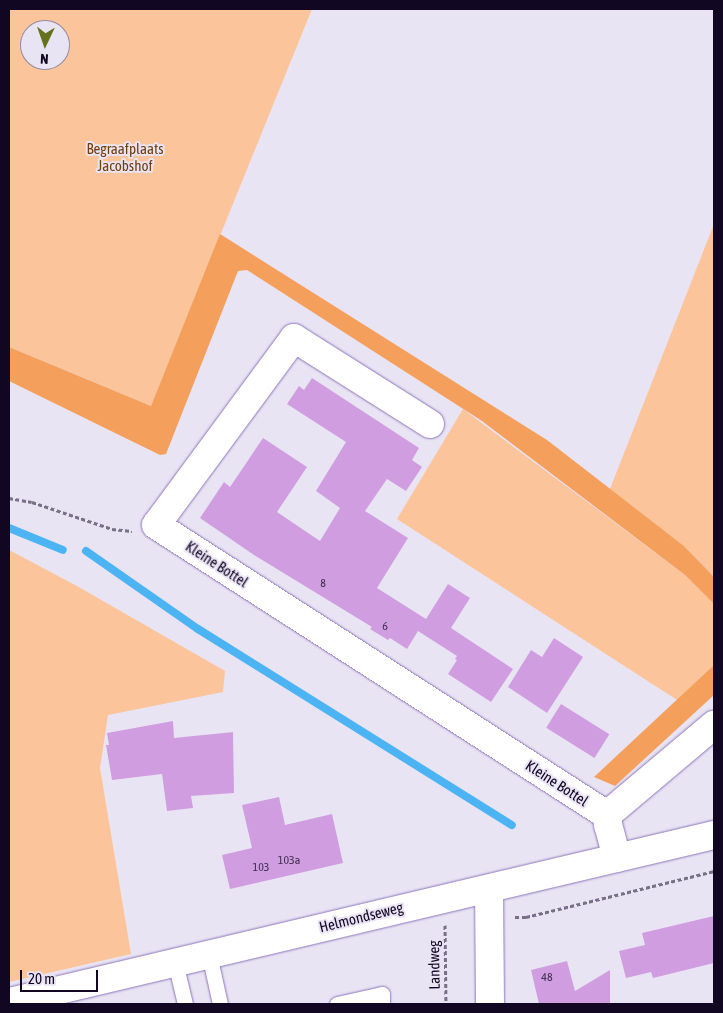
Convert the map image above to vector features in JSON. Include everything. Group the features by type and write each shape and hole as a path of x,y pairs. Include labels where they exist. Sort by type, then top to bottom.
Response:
{"street":[{"path":"156,525 294,338 430,424"},
{"name":"Kleine Bottel","path":"156,525 607,815"},
{"path":"618,858 608,825 607,815 714,725"},
{"name":"Helmondseweg","path":"9,1002 441,898 488,889 714,835"},
{"path":"488,889 490,1004"}],"lane":[{"path":"209,954 220,1004"},
{"path":"175,962 185,1004"},
{"path":"337,1004 382,994 382,1004"}],"path":[{"path":"9,498 32,502 112,529 130,532 156,525"},
{"name":"Landweg","path":"445,925 446,1004"}],"green space":[{"name":"Begraafplaats Jacobshof","path":"9,9 312,9 151,406 9,347"},
{"path":"714,224 714,577 684,546 610,489"},
{"path":"463,409 685,575 714,604 714,665 677,700 397,519"},
{"path":"9,550 77,586 225,671 223,692 108,715 100,768 131,954 9,982"}],"shaded area":[{"path":"220,234 547,440 684,546 714,577 714,604 685,575 482,421 247,270 238,271 166,454 160,455 9,381 9,347 151,406"},
{"path":"714,665 714,695 615,786 594,777"}],"building":[{"path":"312,378 419,448 412,460 422,467 406,491 387,479 365,511 408,538 377,588 426,619 448,584 470,598 451,628 513,669 491,702 448,674 457,660 455,659 457,656 418,631 407,649 390,638 388,640 370,629 372,627 254,555 200,518 224,482 230,487 263,438 307,467 277,512 320,541 340,508 316,491 346,442 287,404 299,386 304,390"},
{"path":"554,638 583,657 547,713 508,687 531,650 542,657"},
{"path":"561,704 609,734 595,758 546,728"},
{"path":"173,721 174,738 233,732 234,793 191,796 193,808 167,811 162,774 112,780 106,745 109,745 107,733"},
{"path":"279,797 285,825 332,814 343,863 230,889 222,855 252,848 242,805"},
{"path":"714,916 714,963 653,978 651,972 626,978 619,951 645,945 642,933"},
{"path":"567,961 575,991 610,970 610,1004 539,1004 531,970"}],"waterway":[{"path":"9,528 63,550"},
{"path":"86,551 198,629 512,825"}]}
